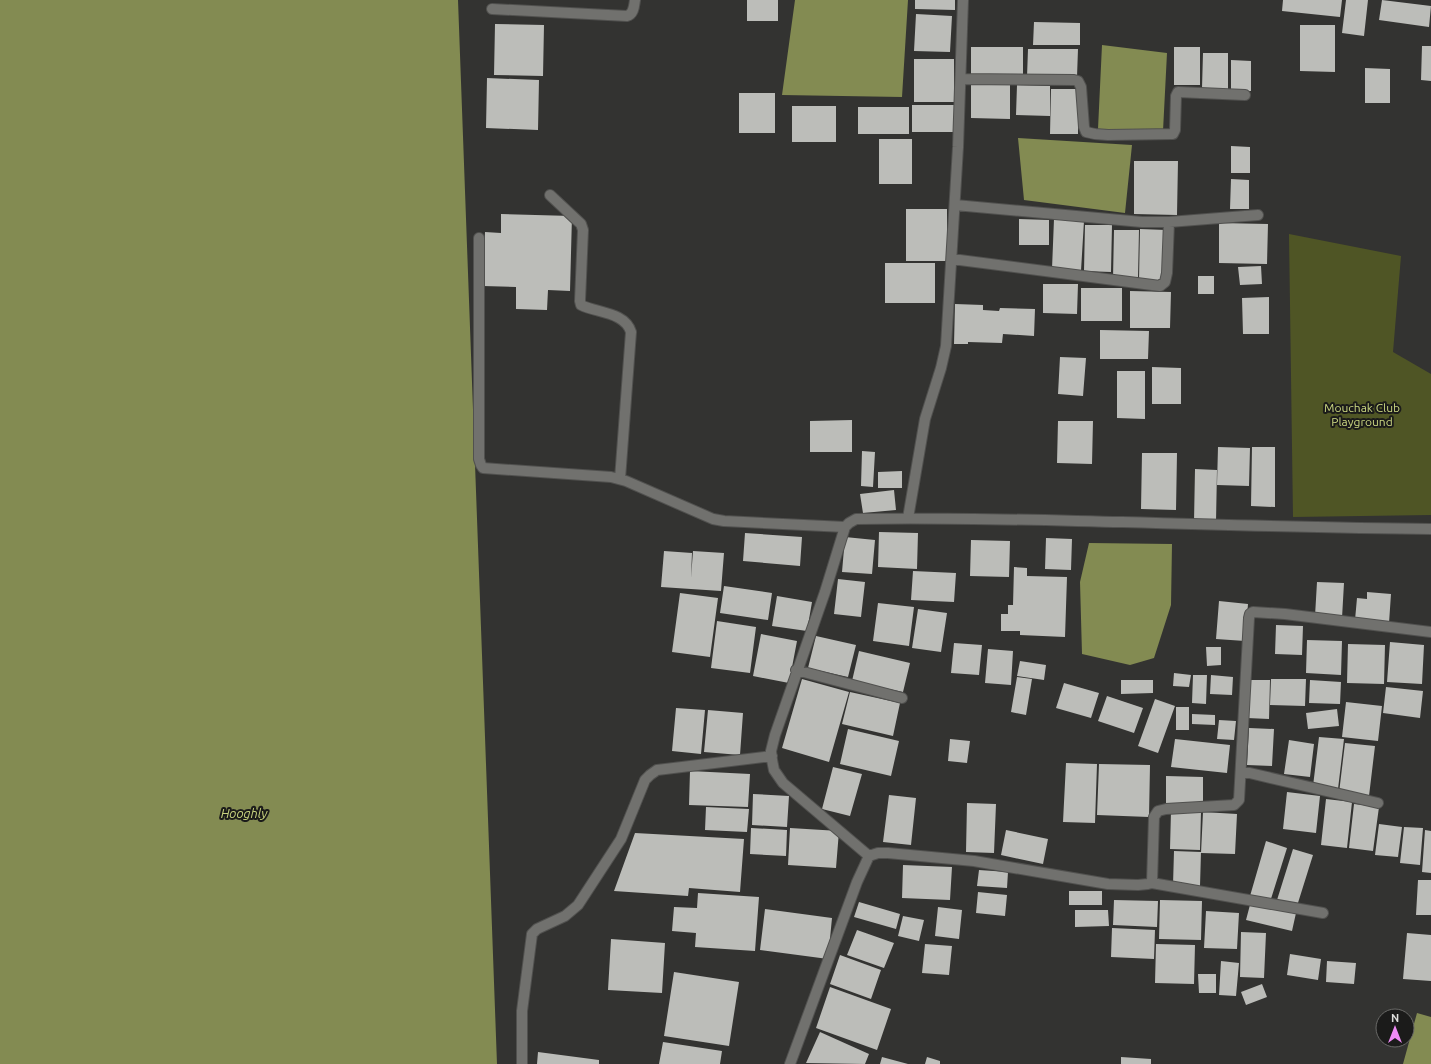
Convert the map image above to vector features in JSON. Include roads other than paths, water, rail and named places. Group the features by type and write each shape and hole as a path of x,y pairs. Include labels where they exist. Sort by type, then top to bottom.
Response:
{"street":[{"path":"492,9 627,16 632,12 635,0"},
{"path":"908,518 925,419 944,356 955,205 963,0"},
{"path":"961,79 1078,81 1081,86 1084,127 1086,132 1108,135 1173,134 1175,130 1176,96 1178,92 1245,95"},
{"path":"550,195 582,224 580,301 582,304 622,319 629,326 631,332 620,480"},
{"path":"955,205 1142,222 1168,222 1258,216"},
{"path":"952,259 1160,286 1165,282 1167,273 1168,222"},
{"path":"479,238 479,459 480,465 483,468 611,477 714,518 736,521 845,527"},
{"path":"869,856 783,783 774,770 771,751 796,670 824,592 845,527 849,523 856,519 908,518 1431,529"},
{"path":"1152,883 1154,817 1158,811 1166,809 1234,805 1239,800 1250,614 1253,612 1285,614 1431,632"},
{"path":"796,670 902,698"},
{"path":"522,1064 522,1011 532,934 537,929 565,916 578,905 621,839 645,780 657,770 772,756"},
{"path":"1241,771 1378,803"},
{"path":"790,1064 857,882 869,856 878,853 974,861 1108,884 1138,885 1152,883 1323,914"}],"water":[{"name":"Hooghly","path":"0,0 458,0 497,1064 0,1064"},
{"path":"795,0 908,0 902,97 782,95"},
{"path":"1102,45 1167,53 1163,131 1098,129"},
{"path":"1018,138 1132,145 1125,213 1024,200"},
{"path":"1089,543 1172,544 1171,605 1154,658 1130,665 1082,654 1080,582"},
{"path":"1417,1013 1431,1017 1431,1064 1403,1064 1407,1048 1415,1048 1415,1020"}],"park label":[{"name":"Mouchak Club Playground","path":"1362,415"}]}
